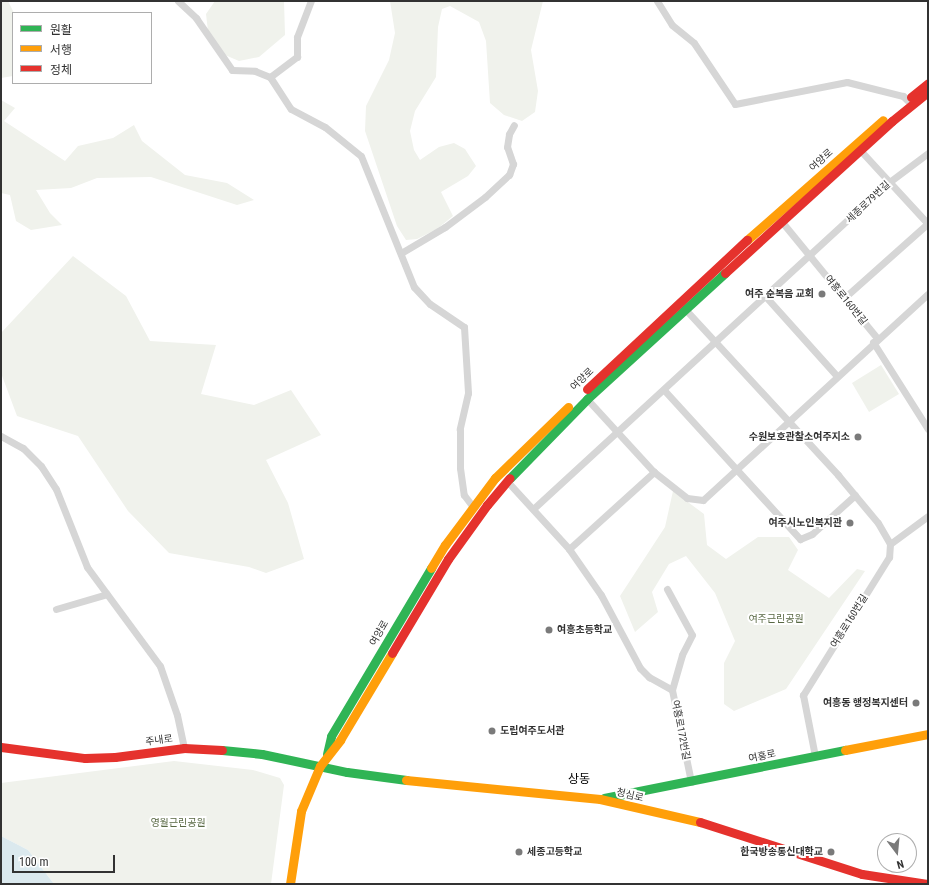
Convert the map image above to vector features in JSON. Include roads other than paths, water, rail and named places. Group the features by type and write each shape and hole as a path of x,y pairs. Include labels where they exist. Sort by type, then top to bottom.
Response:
{"street":[{"path":"178,1 196,18 232,70 255,71 270,77 291,109 325,127 361,156 414,287 430,304 464,327 468,394 460,430 460,468 464,495 477,510"},
{"path":"270,77 297,57 298,36 311,1"},
{"path":"657,1 672,25 694,43 735,104 847,82 903,96 909,103"},
{"name":"여양로","path":"477,510 682,306 782,222 860,150 928,83"},
{"name":"여양로","path":"290,884 301,811 320,766 327,754 340,740 477,510 521,452 909,103 928,92"},
{"path":"401,253 445,227 485,197 510,175 513,164 507,147 509,134 514,124"},
{"path":"844,298 927,224 888,183 860,150"},
{"name":"세종로79번길","path":"811,256 888,183 928,153"},
{"name":"여흥로160번길","path":"782,222 811,256 875,340 928,429"},
{"path":"533,509 811,256"},
{"path":"587,399 618,431 654,472 680,494 694,501 707,497 875,340 928,294"},
{"path":"766,296 837,376"},
{"path":"682,306 789,421 855,495 878,523 890,544 928,516"},
{"path":"664,390 800,538 812,534 855,495"},
{"path":"1,436 35,458 49,478 87,567 160,666 177,715 184,748"},
{"path":"569,549 654,472"},
{"name":"여흥로172번길","path":"507,481 569,549 601,595 640,668 649,678 672,690 692,782"},
{"name":"여흥로160번길","path":"815,756 803,706 803,695 889,556 890,544"},
{"path":"667,588 692,634 682,655 672,690"},
{"path":"56,609 106,594"},
{"name":"여흥로","path":"600,799 692,782 928,734"},
{"name":"주내로","path":"1,747 85,758 115,757 184,748 262,754 320,766"},
{"name":"청심로","path":"320,766 418,782 600,799 692,820 862,874 927,884"}],"place":[{"name":"여주 순복음 교회","path":"822,294"},
{"name":"수원보호관찰소여주지소","path":"858,437"},
{"name":"여주시노인복지관","path":"850,523"},
{"name":"여흥초등학교","path":"549,630"},
{"name":"여흥동 행정복지센터","path":"916,703"},
{"name":"도립여주도서관","path":"492,731"},
{"name":"세종고등학교","path":"519,852"},
{"name":"한국방송통신대학교","path":"831,852"}],"district":[{"name":"상동","path":"579,780"}],"park label":[{"name":"여주근린공원","path":"776,619"},
{"name":"영월근린공원","path":"178,823"}]}
